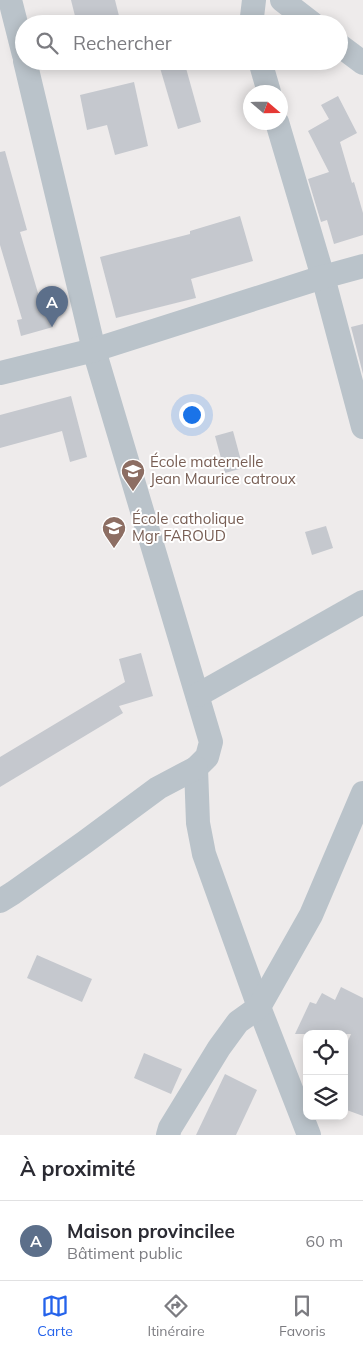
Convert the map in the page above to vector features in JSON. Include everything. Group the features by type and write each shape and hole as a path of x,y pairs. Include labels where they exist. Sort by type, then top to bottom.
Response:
{"street":[{"path":"10,0 15,20"},
{"path":"252,15 254,0"},
{"path":"282,0 301,15"},
{"path":"348,51 363,63"},
{"path":"0,901 158,788 196,768 207,757 211,742 94,350 27,70"},
{"path":"263,70 267,85"},
{"path":"280,130 363,427"},
{"path":"0,373 94,350 322,277 363,266"},
{"path":"198,695 363,602"},
{"path":"196,768 198,823 204,854 259,1007 309,1135"},
{"path":"168,1135 170,1128 219,1048 238,1022 259,1007 311,915 363,793"}],"building":[{"path":"71,0 115,0 119,15 75,15"},
{"path":"161,70 187,70 201,122 178,129"},
{"path":"134,82 148,146 115,155 107,125 87,130 80,95"},
{"path":"338,96 357,133 340,142 363,213 363,235 334,244 327,220 321,222 308,179 329,172 308,131 329,119 321,105"},
{"path":"5,151 27,230 20,232 43,310 48,308 53,327 21,336 17,320 22,319 0,245 0,152"},
{"path":"240,216 253,261 191,279 196,298 116,318 100,257 190,234 190,231"},
{"path":"363,324 363,374 351,327"},
{"path":"71,396 87,457 70,462 62,431 0,448 0,415"},
{"path":"233,431 243,468 225,473 215,436"},
{"path":"326,526 333,548 312,555 305,532"},
{"path":"141,653 153,696 119,706 123,713 0,787 0,757 125,682 119,659"},
{"path":"37,955 92,979 82,1002 27,978"},
{"path":"341,987 363,998 363,1116 348,1110 348,1041 351,1034 348,1034 348,1030 303,1030 303,1034 295,1034 310,1002 316,1004 322,993 335,1000"},
{"path":"144,1053 182,1069 171,1094 134,1078"},
{"path":"225,1074 257,1090 236,1135 196,1135"}],"place":[{"name":"Maison provincilee","path":"52,327"},
{"name":"École maternelle Jean Maurice catroux","path":"133,492"},
{"name":"École catholique Mgr FAROUD","path":"114,549"}]}
